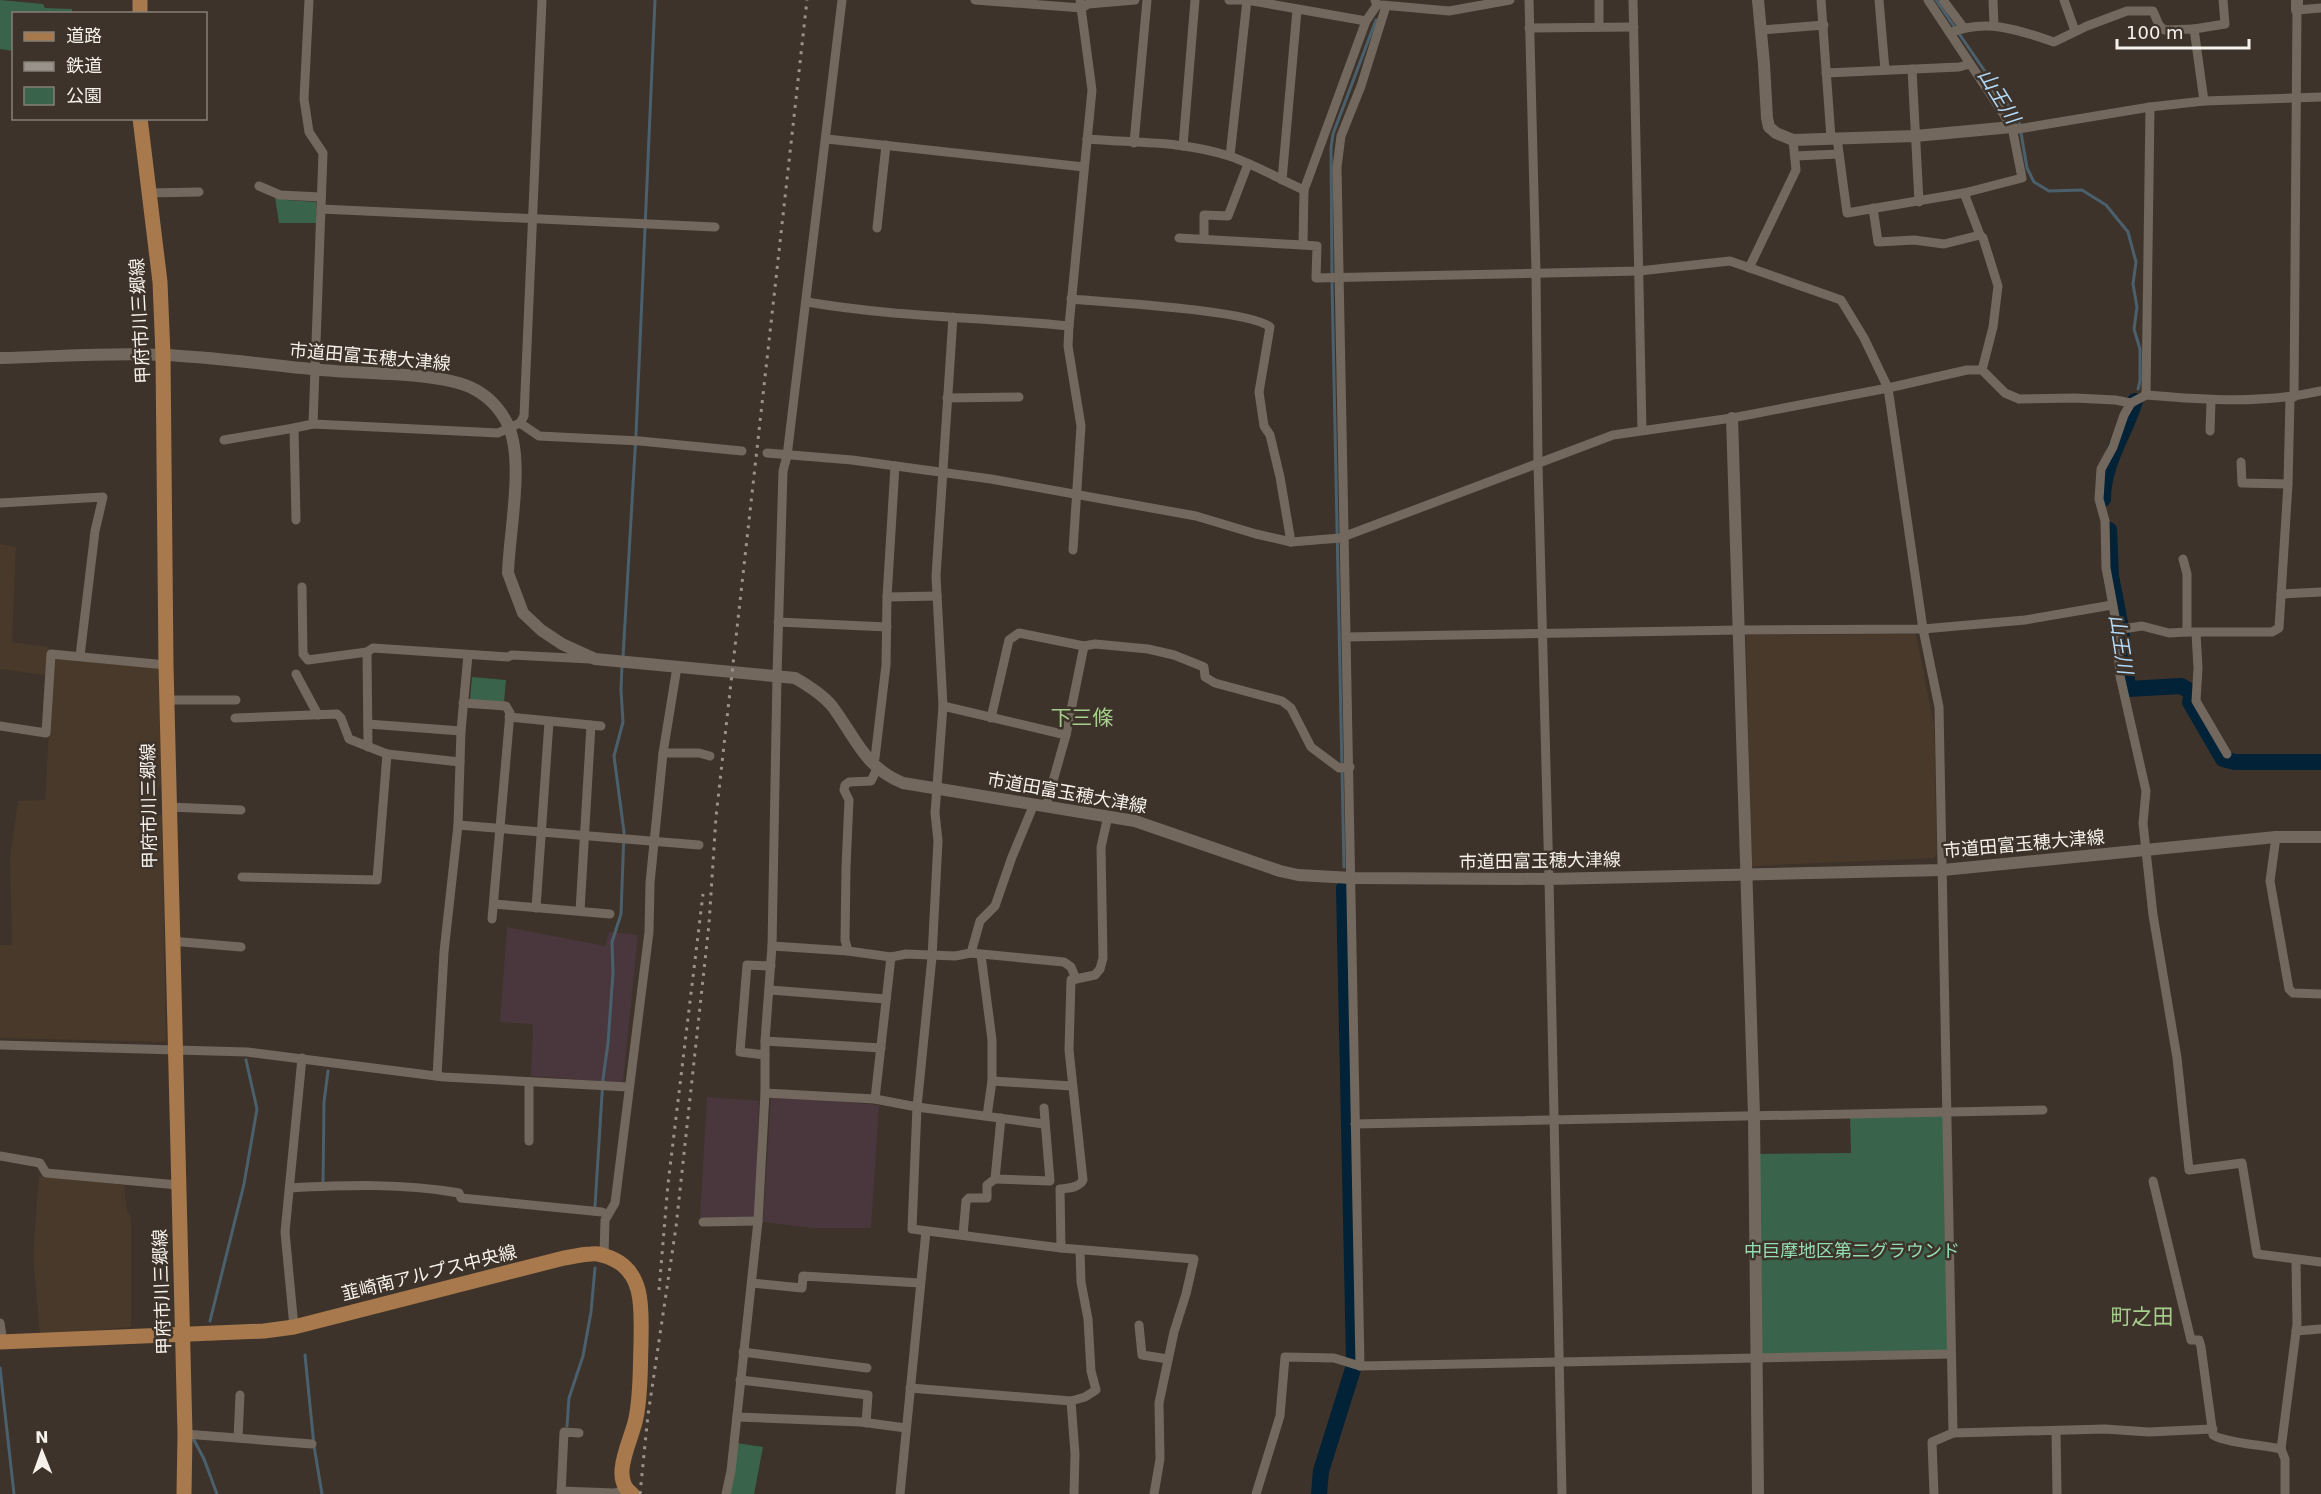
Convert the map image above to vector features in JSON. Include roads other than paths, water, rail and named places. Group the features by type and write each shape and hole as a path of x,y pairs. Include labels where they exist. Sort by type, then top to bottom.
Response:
{"main road":[{"name":"甲府市川三郷線","path":"140,120 160,282 163,355 165,665 185,1434 184,1494"},
{"name":"韮崎南アルプス中央線","path":"1,1342 264,1331 294,1327 564,1258 592,1254 604,1255"},
{"path":"604,1255 621,1263 632,1274 638,1287 641,1307 637,1416 631,1442 621,1465 621,1480 629,1492"}],"street":[{"path":"309,0 304,99 309,132 323,153 313,424"},
{"path":"224,440 313,424 498,433 514,426 524,416 542,0"},
{"path":"726,1494 731,1471 758,1221 765,1094 765,1041 772,946 783,471 788,456 842,0"},
{"path":"975,0 1081,4 1135,0"},
{"path":"1134,143 1147,0"},
{"path":"1183,146 1195,0"},
{"path":"1229,0 1247,0 1366,21"},
{"path":"1230,156 1247,0"},
{"path":"1379,3 1449,12 1510,0"},
{"path":"1528,0 1536,272 1538,465 1562,1494"},
{"path":"1599,0 1599,27"},
{"path":"1633,0 1642,430"},
{"path":"1758,0 1762,30 1765,107 1769,127 1776,133 1793,140 1915,136 2019,128 2150,106 2204,101 2321,97"},
{"path":"1821,0 1826,73 1847,213 1964,194 2022,178 2019,128 1970,64 1943,0"},
{"path":"1879,0 1885,70"},
{"path":"1928,0 1956,30"},
{"path":"1993,0 1994,26"},
{"path":"2064,0 2075,31"},
{"path":"2124,0 2127,11"},
{"path":"1956,30 1994,26 2011,28 2054,42 2075,31 2127,11 2153,11 2159,25 2164,30 2194,29 2224,24 2223,0"},
{"path":"1303,245 1304,190 1366,21 1379,3"},
{"path":"1356,1364 1352,878 1345,768 1346,637 1339,538 1337,167 1339,146 1379,3"},
{"path":"1073,550 1082,426 1068,346 1092,90 1081,4"},
{"path":"2116,630 2142,626 2169,633 2272,632 2279,628 2292,397 2297,5 2321,8"},
{"path":"1282,180 1297,10"},
{"path":"1762,30 1824,25"},
{"path":"1529,28 1634,27"},
{"path":"2194,29 2204,101"},
{"path":"1826,73 1959,67 1970,64"},
{"path":"1912,69 1919,202"},
{"path":"2146,395 2150,106"},
{"path":"827,139 1084,167"},
{"path":"1087,139 1183,146 1230,156 1304,190"},
{"path":"1749,268 1796,170 1793,140"},
{"path":"877,228 886,145"},
{"path":"1795,156 1839,154"},
{"path":"1204,239 1204,215 1228,216 1248,164"},
{"path":"259,186 280,195 321,197"},
{"path":"148,193 199,192"},
{"path":"1964,194 1983,238 1998,286 1993,327 1982,370"},
{"path":"1873,208 1878,242 1914,240 1944,244 1980,235"},
{"path":"321,209 715,227"},
{"path":"1179,238 1317,246 1316,278 1639,271 1730,261 1841,300 1864,338 1888,388 1923,629 1939,707 1953,1433"},
{"path":"1071,299 1200,311 1252,319 1265,323 1269,327 1259,393 1264,426 1270,435 1280,477 1291,542"},
{"path":"807,302 875,313 953,316 1069,326"},
{"path":"953,316 936,576 943,706 935,813 938,841 933,957 917,1107 912,1229 1061,1248 1194,1259 1159,1403 1160,1459 1154,1494"},
{"name":"市道田富玉穂大津線","path":"0,358 163,355 451,381 469,387 484,395 506,421 514,426 516,454 508,573 523,613 541,630 562,644 595,659 795,678 822,695 832,706 874,766 889,777 903,783 1108,816 1157,827 1280,871 1298,875 1352,878 1549,879 1943,870 2276,837 2321,837"},
{"path":"767,453 943,472 1103,498 1196,516 1291,542 1339,538 1613,435 1732,418 1888,388 1966,370 1982,370 2005,393 2019,399 2075,398 2131,403"},
{"path":"2321,391 2292,397 2211,401 2146,395 2131,403 2124,415 2113,447 2101,469 2099,483 2099,499 2105,521 2106,568 2116,630 2120,676 2146,791 2143,823 2153,915 2177,1058 2189,1170 2242,1163 2257,1254 2321,1262"},
{"path":"947,398 1019,397"},
{"path":"2210,431 2211,401"},
{"path":"1732,418 1754,1116 1758,1494"},
{"path":"514,426 539,436 635,441 742,451"},
{"path":"294,428 296,520"},
{"path":"2241,462 2241,483 2288,484"},
{"path":"848,951 845,940 849,800 844,790 845,785 849,782 871,781 874,766 886,665 887,597 895,466"},
{"path":"0,502 103,497 95,531 80,656"},
{"path":"2183,559 2187,574 2191,632 2198,668 2196,700 2227,754"},
{"path":"302,587 303,654 308,660 367,652 373,648 468,655 595,659"},
{"path":"2281,594 2321,592"},
{"path":"887,597 937,596"},
{"path":"1346,637 1923,629 2025,620 2112,605"},
{"path":"778,622 887,627"},
{"path":"991,718 1010,640 1018,633 1084,646 1095,644 1148,649 1174,655 1203,667 1206,677 1215,683 1282,701 1291,708 1311,747 1345,768"},
{"path":"987,1116 992,1081 992,1040 976,954 980,921 995,906 1012,857 1040,805 1066,735 1084,646"},
{"path":"367,652 368,747"},
{"path":"0,726 46,733 51,654 165,665"},
{"path":"436,1076 444,952 458,825 460,731 468,655"},
{"path":"604,1255 605,1220 615,1203 649,932 654,841 663,753 677,667"},
{"path":"296,674 318,715"},
{"path":"166,700 236,699"},
{"path":"463,703 506,706 509,717 492,919"},
{"path":"943,706 1066,735"},
{"path":"235,718 337,714 341,718 349,739 368,747 387,754 460,762"},
{"path":"509,717 596,725 580,912"},
{"path":"536,908 549,722"},
{"path":"368,724 460,731"},
{"path":"663,753 699,753 710,756"},
{"path":"242,877 377,880 387,754"},
{"path":"169,807 241,810"},
{"path":"1061,1248 1060,1189 1076,1187 1083,1180 1072,1086 1071,980 1095,975 1100,969 1103,958 1101,847 1108,816"},
{"path":"458,825 699,844"},
{"path":"2276,837 2270,881 2289,989 2293,993 2321,994"},
{"path":"494,904 610,914"},
{"path":"171,941 241,947"},
{"path":"772,946 848,951 891,957 906,954 933,957 976,954 1064,962 1071,967 1076,979"},
{"path":"875,1099 891,957"},
{"path":"765,1055 740,1052 747,965 771,966"},
{"path":"770,990 886,999"},
{"path":"765,1041 881,1048"},
{"path":"0,1045 247,1052 436,1076 628,1087"},
{"path":"294,1327 285,1232 302,1058"},
{"path":"992,1081 1072,1086"},
{"path":"529,1082 529,1141"},
{"path":"765,1094 875,1099 1044,1124"},
{"path":"963,1235 966,1201 969,1198 987,1198 987,1185 995,1179 1050,1180 1044,1108"},
{"path":"1355,1124 2043,1110"},
{"path":"995,1179 1000,1118"},
{"path":"0,1156 40,1163 46,1173 178,1185"},
{"path":"2153,1180 2191,1340 2199,1340 2201,1347 2213,1435 2222,1440 2243,1441 2281,1449"},
{"path":"290,1188 428,1187 459,1193 461,1198 602,1212 608,1215"},
{"path":"703,1222 758,1221"},
{"path":"900,1494 926,1231"},
{"path":"910,1388 1071,1401 1096,1390 1091,1371 1088,1319 1081,1282 1080,1250"},
{"path":"2285,1494 2285,1459 2281,1449 2296,1331 2296,1260"},
{"path":"752,1283 802,1288 803,1276 920,1283"},
{"path":"0,1323 1,1342"},
{"path":"1139,1326 1142,1355 1168,1359"},
{"path":"2296,1331 2321,1329"},
{"path":"743,1352 867,1368"},
{"path":"1256,1494 1280,1416 1285,1357 1334,1358 1356,1364 1951,1354"},
{"path":"740,1380 868,1395 866,1423"},
{"path":"238,1438 240,1395"},
{"path":"1071,1401 1075,1454 1074,1494"},
{"path":"737,1418 866,1423 906,1428"},
{"path":"1934,1494 1932,1442 1953,1433 2105,1429 2149,1432 2213,1429"},
{"path":"2056,1431 2057,1494"},
{"path":"572,1433 564,1432 561,1492 629,1492"},
{"path":"185,1434 312,1444"}],"waterway":[{"path":"623,657 636,434 655,0"},
{"name":"山王川","path":"1936,0 2019,121 2027,168 2034,182 2049,191 2082,190 2106,205 2128,232 2136,262 2133,284 2137,307 2134,329 2140,349 2138,389"},
{"path":"1332,275 1331,148 1333,134 1376,20"},
{"path":"1332,282 1344,867"},
{"name":"山王川","path":"2103,499 2110,461 2135,401"},
{"name":"山王川","path":"2109,530 2111,576 2121,628 2128,689 2181,686 2193,693 2190,702 2223,759 2235,762 2321,762"},
{"path":"595,1206 603,1079 613,973 612,942 621,914 624,832 614,756 623,722 622,664"},
{"path":"1319,1494 1321,1471 1353,1369 1354,1359 1344,888"},
{"path":"210,1321 244,1184 257,1109 246,1060"},
{"path":"323,1186 324,1102 328,1071"},
{"path":"567,1426 569,1398 583,1356 591,1312 595,1268"},
{"path":"305,1355 314,1446 322,1494"},
{"path":"0,1368 14,1494"},
{"path":"194,1440 217,1494"}],"railway":[{"path":"640,1494 648,1415 676,1227 709,924 716,817 807,0"},
{"path":"659,1290 668,1184 703,894"}],"district":[{"name":"下三條","path":"1082,718"},
{"name":"町之田","path":"2142,1317"}],"park label":[{"name":"中巨摩地区第二グラウンド","path":"1852,1251"}]}
